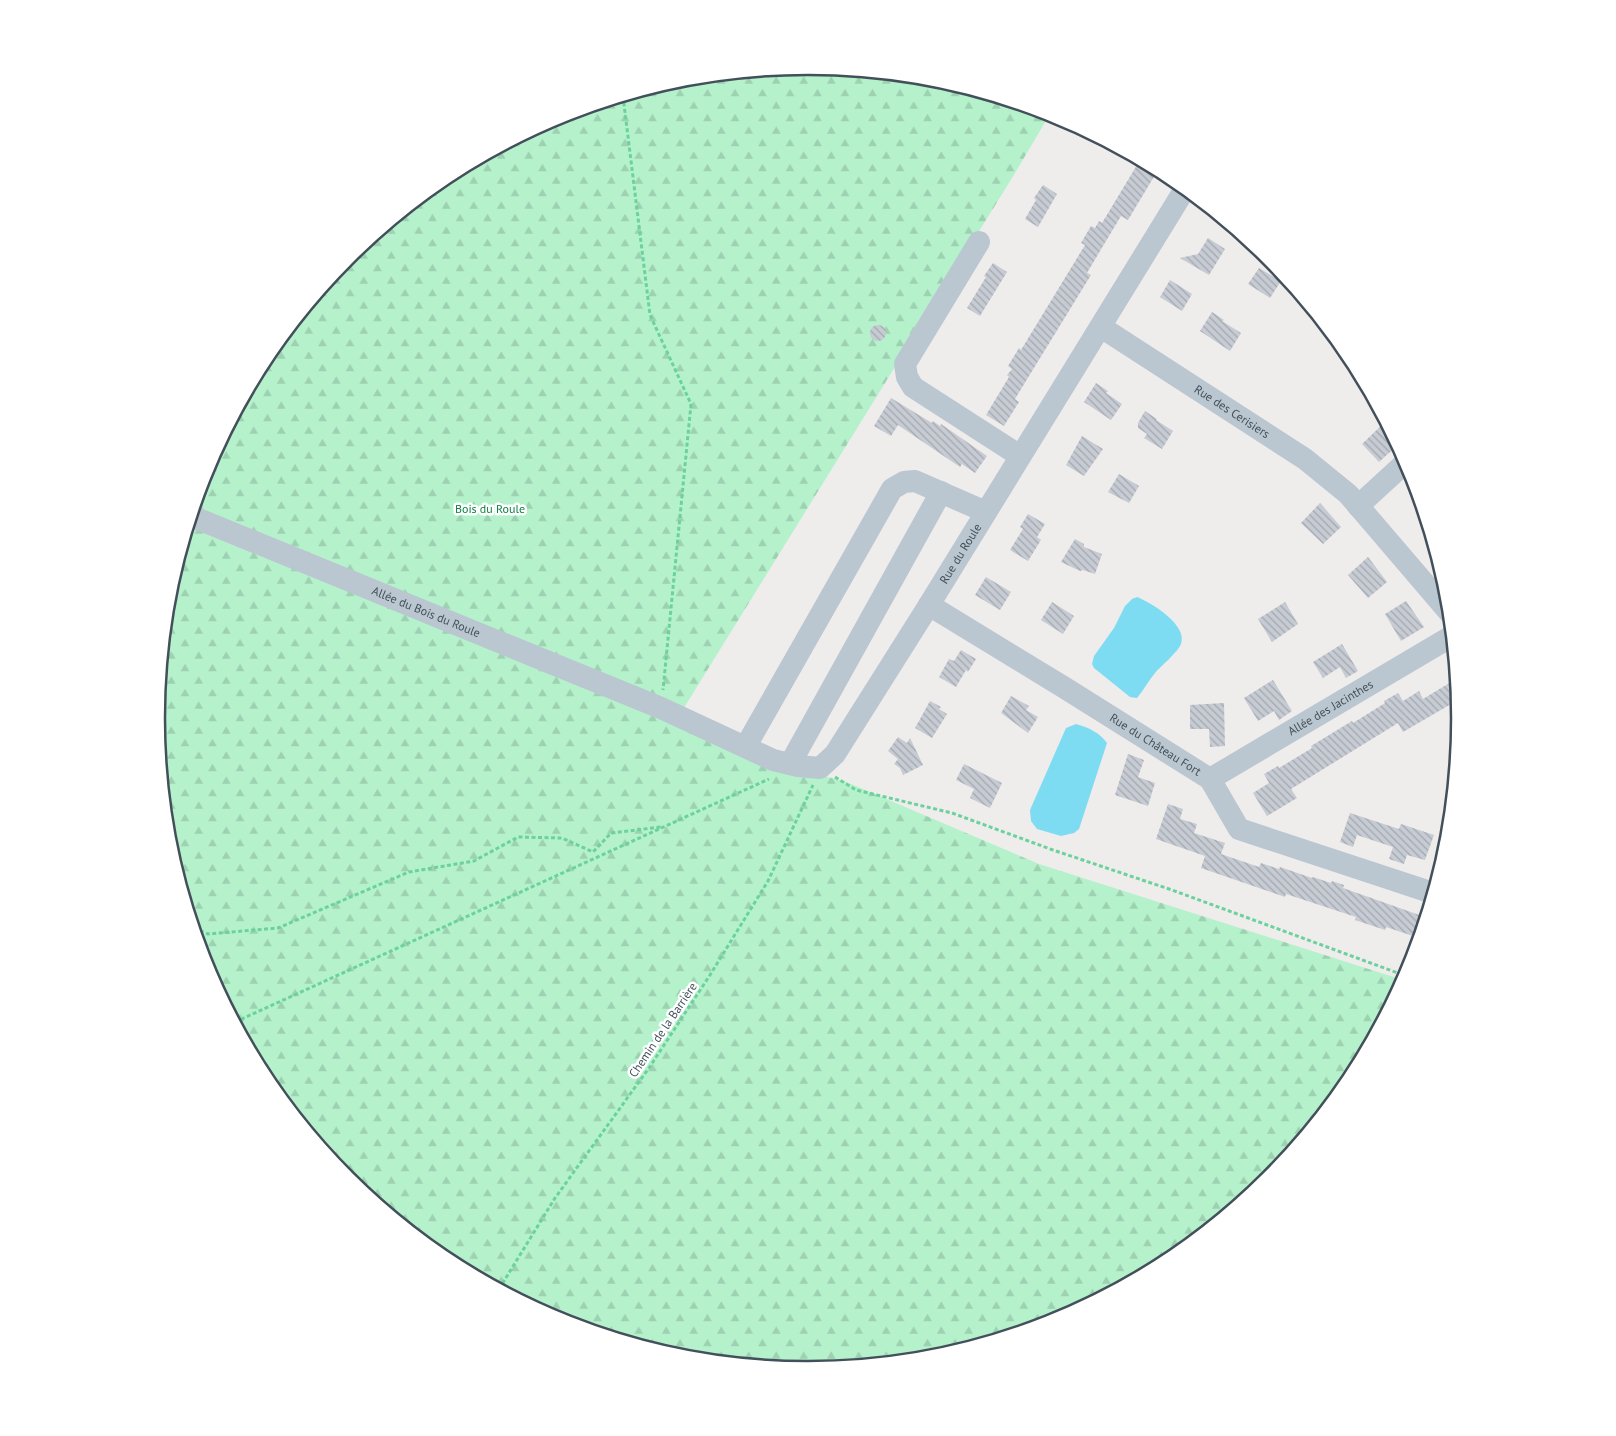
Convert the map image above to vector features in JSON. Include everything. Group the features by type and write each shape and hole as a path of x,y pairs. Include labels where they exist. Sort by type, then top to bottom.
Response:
{"street":[{"name":"Rue du Roule","path":"802,766 835,754 930,605 1182,195"},
{"path":"979,242 905,364 907,377 913,386 1020,456"},
{"name":"Rue des Cerisiers","path":"1101,327 1305,459 1348,494 1440,602"},
{"path":"1358,506 1400,468"},
{"path":"746,746 892,489 904,482 915,481 986,512"},
{"path":"661,708 774,760 802,766 940,492"},
{"name":"Allée du Bois du Roule","path":"197,518 661,708"},
{"name":"Rue du Château Fort","path":"930,605 1210,780 1239,829 1427,891"},
{"name":"Allée des Jacinthes","path":"1210,780 1446,640"}],"path":[{"path":"624,102 650,315 691,404 661,708"},
{"path":"240,1020 802,766 856,790 952,813 1172,890 1398,973"},
{"name":"Chemin de la Barrière","path":"503,1284 555,1198 648,1068 768,881 802,766"},
{"path":"201,931 208,934 278,928 409,872 474,861 518,837 562,838 593,852 611,833 664,827"}],"green space":[{"name":"Bois du Roule","path":"766,76 850,76 933,87 1015,109 1046,121 677,719 763,761 844,781 1039,864 1396,978 1365,1040 1343,1075 1318,1109 1263,1173 1199,1228 1165,1253 1092,1295 1015,1327 933,1349 850,1360 766,1360 683,1349 601,1327 524,1295 486,1275 451,1253 384,1201 353,1173 298,1109 273,1075 231,1002 199,925 187,884 177,843 166,760 166,676 171,634 177,593 199,511 231,434 251,396 273,361 325,294 353,263 384,235 451,183 487,161 524,141 601,109 683,87 724,81"}],"water":[{"path":"1137,597 1159,609 1174,622 1182,637 1179,647 1155,673 1137,698 1130,697 1094,668 1092,664 1094,656 1114,628 1125,606"},
{"path":"1076,724 1093,731 1107,743 1079,829 1074,833 1061,836 1037,829 1031,821 1030,810 1066,728"}],"building":[{"path":"1137,165 1154,176 1128,220 1121,216 1087,273 1091,275 1015,399 1019,402 1004,426 986,415 1009,377 1007,375 1012,369 1008,366 1019,348 1021,350 1085,245 1081,243 1091,226 1095,228 1099,221 1102,223"},
{"path":"1043,185 1057,194 1038,227 1025,219 1036,200 1034,198"},
{"path":"1208,238 1225,249 1209,275 1180,258 1198,254"},
{"path":"993,263 1007,272 980,316 967,308"},
{"path":"1259,268 1280,282 1270,298 1248,284"},
{"path":"1170,280 1192,294 1182,311 1160,297"},
{"path":"1212,312 1241,333 1230,351 1200,331"},
{"path":"878,325 884,327 886,333 884,339 878,341 872,339 870,333 872,327"},
{"path":"1096,383 1122,404 1111,420 1084,402"},
{"path":"891,398 932,423 933,421 940,426 941,424 987,456 975,473 962,464 960,467 898,425 891,436 874,426"},
{"path":"1145,411 1173,431 1162,449 1144,438 1147,434 1138,428 1138,423"},
{"path":"1381,426 1392,450 1379,462 1362,444"},
{"path":"1082,436 1103,449 1084,476 1066,465"},
{"path":"1119,474 1139,486 1129,503 1108,492"},
{"path":"1320,503 1341,527 1323,544 1301,523"},
{"path":"1028,514 1045,524 1037,537 1041,540 1028,561 1010,550 1023,529 1020,527"},
{"path":"1075,539 1084,544 1084,547 1102,554 1095,574 1083,570 1080,571 1061,562"},
{"path":"1368,557 1387,582 1368,598 1348,575"},
{"path":"986,577 1011,592 1000,610 975,595"},
{"path":"1406,601 1424,627 1401,641 1385,614"},
{"path":"1052,602 1074,616 1063,634 1041,620"},
{"path":"1285,602 1298,624 1272,642 1258,619"},
{"path":"1342,644 1358,671 1346,678 1340,667 1323,678 1313,662"},
{"path":"961,650 976,659 968,672 966,670 956,687 939,677 949,659 954,661"},
{"path":"1273,680 1292,711 1279,720 1274,711 1258,721 1244,698"},
{"path":"1450,683 1451,704 1403,732 1398,723 1291,789 1297,798 1267,816 1253,793 1269,783 1264,774 1278,766 1279,768 1312,748 1311,746 1352,721 1353,723 1398,693 1403,701 1419,691 1423,699"},
{"path":"1011,696 1029,706 1026,710 1038,717 1028,733 1001,713"},
{"path":"930,701 941,707 939,709 947,714 932,738 915,728"},
{"path":"1224,703 1225,746 1210,747 1209,729 1190,729 1190,705"},
{"path":"898,737 907,743 910,738 923,765 903,775 900,768 894,764 898,759 888,751"},
{"path":"1128,754 1144,760 1138,777 1155,783 1148,806 1115,795"},
{"path":"964,764 1002,783 990,808 970,798 974,789 956,780"},
{"path":"1168,804 1183,809 1180,819 1197,824 1194,833 1225,843 1221,854 1259,867 1261,863 1279,869 1280,867 1312,878 1344,885 1343,888 1420,915 1417,925 1413,936 1386,927 1385,930 1355,920 1356,917 1286,894 1285,897 1201,868 1205,856 1156,839"},
{"path":"1350,813 1399,829 1401,824 1434,835 1425,860 1407,855 1404,864 1389,859 1393,847 1357,835 1353,847 1340,842"}]}
